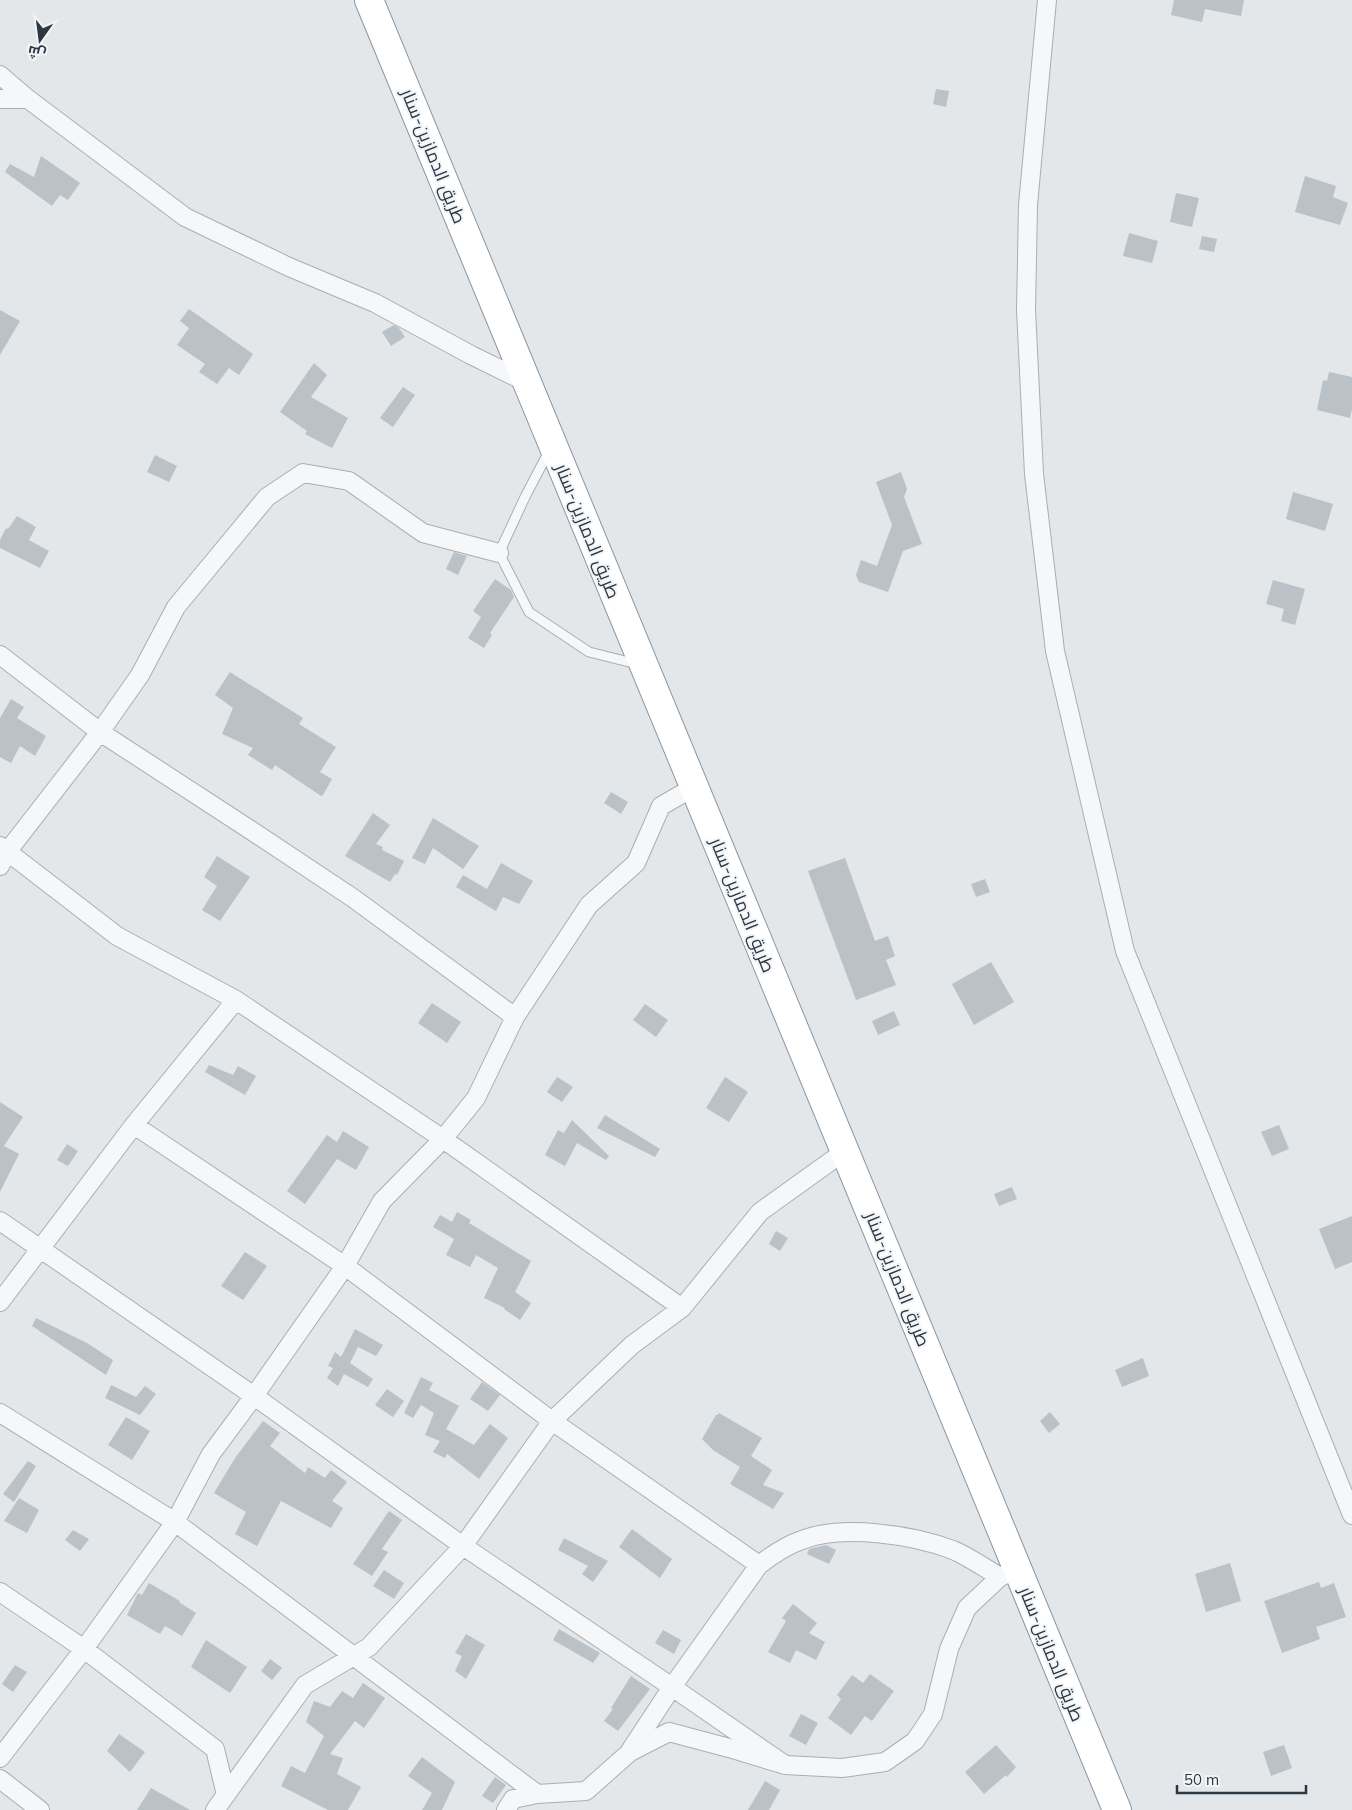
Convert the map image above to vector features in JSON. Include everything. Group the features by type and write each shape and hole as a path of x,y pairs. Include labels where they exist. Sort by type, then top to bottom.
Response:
{"highway":[{"name":"طريق الدمازين-سنار","path":"369,0 845,1151 1009,1573 1117,1810"}],"street":[{"path":"1046,0 1028,205 1026,310 1034,474 1055,651 1125,951 1352,1515"},
{"path":"0,75 28,100 185,217 288,267 375,303 471,355 526,382"},
{"path":"0,99 28,100"},
{"path":"499,553 423,533 349,481 304,473 268,497 176,607 140,675 100,732 2,855 117,936 236,1000 443,1138 682,1308"},
{"path":"0,654 100,732 353,898 515,1017"},
{"path":"0,1758 84,1649 175,1522 211,1454 345,1266 382,1201 443,1138 476,1098 515,1017 589,905 636,863 661,806 694,787"},
{"path":"0,1302 41,1251 134,1126 236,1000"},
{"path":"134,1126 345,1266 552,1420 759,1565"},
{"path":"215,1810 305,1685 369,1647 463,1546 552,1420 632,1345 682,1308 760,1212 845,1151"},
{"path":"0,1221 254,1396 463,1546 785,1766"},
{"path":"0,1413 175,1522 537,1794"},
{"path":"506,1810 513,1799 537,1794 586,1791 630,1752 669,1732 729,1748 785,1766 842,1768 885,1762 915,1741 933,1714 949,1650 967,1608 1009,1573 954,1551 909,1537 843,1531 803,1539 771,1555 759,1565 672,1687 630,1752"},
{"path":"0,1592 84,1649 215,1749 226,1795"},
{"path":"0,1779 40,1810"}],"lane":[{"path":"553,444 525,497 499,553 529,612 588,652 644,666"}],"building":[{"path":"1174,0 1244,0 1241,16 1205,9 1202,22 1171,15"},
{"path":"936,89 949,91 946,107 933,104"},
{"path":"41,156 80,183 68,200 60,195 52,206 5,172 10,164 34,177"},
{"path":"1305,176 1336,186 1333,197 1348,203 1340,225 1295,212"},
{"path":"1176,193 1199,198 1192,227 1170,222"},
{"path":"1129,233 1158,241 1152,263 1123,256"},
{"path":"1202,236 1217,239 1214,252 1199,249"},
{"path":"189,309 253,354 239,375 229,368 217,384 199,372 205,364 177,345 189,328 180,321"},
{"path":"0,310 20,321 0,355"},
{"path":"394,325 399,328 405,337 391,346 382,332"},
{"path":"314,363 327,375 311,397 348,418 332,448 305,434 307,431 280,412"},
{"path":"1329,372 1352,377 1352,409 1350,418 1317,410 1323,380 1327,381"},
{"path":"403,387 415,395 393,427 380,418"},
{"path":"155,455 177,466 169,482 147,472"},
{"path":"901,472 907,489 904,497 922,544 903,551 888,592 859,582 856,575 861,560 877,566 892,525 876,482"},
{"path":"1293,492 1333,504 1325,531 1286,519"},
{"path":"17,516 36,527 29,540 49,551 40,568 0,548 0,540 6,528 8,529"},
{"path":"454,552 467,556 458,575 446,569"},
{"path":"495,579 511,590 514,597 490,633 492,635 484,648 468,638 481,617 473,611"},
{"path":"1273,580 1305,589 1295,625 1281,621 1284,609 1266,604"},
{"path":"230,672 303,718 299,724 336,747 320,772 332,779 323,795 321,796 275,765 272,770 248,755 253,748 222,734 233,708 215,695"},
{"path":"11,699 24,707 17,718 46,736 35,756 20,746 11,763 0,757 0,718"},
{"path":"611,792 628,802 621,814 604,803"},
{"path":"373,813 390,825 376,844 383,847 382,850 404,861 397,875 395,874 390,882 345,856"},
{"path":"433,818 479,846 463,869 433,848 425,864 412,858"},
{"path":"217,856 250,877 220,921 202,910 217,886 204,877"},
{"path":"845,858 875,941 888,936 895,956 886,960 896,985 856,1000 808,871"},
{"path":"501,863 533,881 519,904 503,897 496,911 456,887 463,875 487,889"},
{"path":"985,879 990,892 976,897 971,884"},
{"path":"991,962 1014,1002 974,1025 952,984"},
{"path":"432,1003 461,1022 447,1043 418,1023"},
{"path":"645,1004 668,1020 656,1037 633,1020"},
{"path":"894,1011 900,1025 878,1035 872,1021"},
{"path":"209,1065 233,1075 238,1066 256,1076 245,1095 205,1072"},
{"path":"557,1077 573,1087 562,1102 547,1092"},
{"path":"725,1077 748,1092 729,1122 706,1108"},
{"path":"0,1102 23,1117 4,1146 19,1154 0,1192"},
{"path":"605,1115 660,1149 655,1157 597,1128"},
{"path":"572,1120 609,1156 606,1160 577,1143 565,1166 545,1155 558,1130 564,1133"},
{"path":"1279,1125 1289,1149 1272,1156 1261,1132"},
{"path":"343,1131 369,1147 356,1170 337,1159 305,1204 287,1191 327,1135 337,1142"},
{"path":"67,1144 78,1151 68,1166 57,1160"},
{"path":"1012,1187 1017,1199 999,1206 994,1194"},
{"path":"457,1212 471,1220 469,1223 531,1261 515,1292 531,1303 520,1320 505,1308 484,1298 498,1268 476,1255 470,1267 446,1255 454,1239 433,1227 440,1215 452,1222"},
{"path":"1352,1216 1352,1262 1335,1269 1319,1229"},
{"path":"776,1231 788,1238 780,1251 769,1244"},
{"path":"245,1252 267,1266 243,1300 221,1286"},
{"path":"36,1318 87,1343 113,1360 106,1375 32,1326"},
{"path":"355,1329 383,1345 376,1356 358,1347 350,1363 373,1379 368,1387 344,1374 338,1386 327,1378 333,1368 328,1366 335,1352 341,1357"},
{"path":"1143,1358 1149,1376 1122,1387 1115,1370"},
{"path":"421,1377 433,1383 429,1390 459,1406 446,1429 474,1445 490,1424 508,1438 479,1479 447,1454 445,1458 433,1452 440,1441 425,1435 434,1413 421,1405 413,1418 404,1413"},
{"path":"482,1382 500,1395 488,1411 470,1399"},
{"path":"111,1385 136,1397 145,1386 156,1394 140,1415 105,1398"},
{"path":"387,1389 404,1401 393,1417 375,1405"},
{"path":"1050,1412 1060,1424 1049,1433 1040,1421"},
{"path":"719,1413 762,1438 751,1456 772,1470 763,1485 784,1493 773,1509 730,1484 740,1467 713,1450 702,1439"},
{"path":"126,1417 150,1431 132,1460 108,1445"},
{"path":"263,1421 280,1433 270,1446 305,1473 308,1467 325,1478 331,1470 347,1482 332,1501 343,1508 331,1528 281,1501 257,1546 235,1534 246,1512 214,1493 235,1458"},
{"path":"28,1461 36,1466 14,1502 3,1494"},
{"path":"19,1498 39,1510 27,1533 4,1521"},
{"path":"389,1511 402,1520 382,1549 388,1552 372,1576 353,1564"},
{"path":"632,1529 672,1559 660,1578 619,1547"},
{"path":"73,1530 89,1539 80,1551 65,1540"},
{"path":"564,1538 608,1561 593,1582 582,1574 588,1566 558,1550"},
{"path":"826,1545 836,1550 829,1564 807,1554 809,1549"},
{"path":"1230,1563 1241,1601 1206,1612 1195,1574"},
{"path":"384,1570 404,1583 394,1599 373,1586"},
{"path":"1319,1582 1321,1588 1334,1583 1346,1617 1316,1627 1320,1639 1282,1653 1264,1601"},
{"path":"149,1583 180,1601 196,1613 182,1636 165,1626 160,1634 127,1615 138,1593 142,1595"},
{"path":"793,1604 817,1623 809,1633 825,1642 816,1660 796,1650 790,1663 768,1652 786,1621 782,1618"},
{"path":"559,1629 600,1653 593,1663 553,1640"},
{"path":"663,1630 681,1640 674,1654 655,1643"},
{"path":"466,1634 485,1645 466,1679 455,1671 462,1656 455,1653"},
{"path":"206,1640 247,1667 230,1693 191,1667"},
{"path":"270,1659 282,1668 272,1680 261,1671"},
{"path":"15,1665 27,1672 13,1692 2,1684"},
{"path":"870,1674 894,1691 872,1721 865,1716 851,1735 828,1718 841,1699 837,1695 852,1675 863,1683"},
{"path":"631,1676 650,1689 618,1731 604,1721 613,1709 611,1708"},
{"path":"363,1683 385,1698 364,1728 355,1721 330,1754 343,1758 337,1774 361,1787 348,1810 328,1810 281,1786 291,1766 305,1773 324,1736 306,1722 314,1701 330,1707 342,1691 353,1698"},
{"path":"801,1714 818,1723 806,1745 789,1736"},
{"path":"119,1734 145,1752 130,1772 107,1751"},
{"path":"996,1745 1016,1767 1007,1777 1006,1775 984,1794 965,1772"},
{"path":"1284,1745 1292,1768 1271,1776 1263,1752"},
{"path":"422,1757 455,1782 442,1810 422,1810 432,1793 408,1776"},
{"path":"495,1777 506,1785 493,1803 482,1796"},
{"path":"765,1781 780,1790 769,1810 748,1810"},
{"path":"151,1788 190,1810 137,1810"}]}
